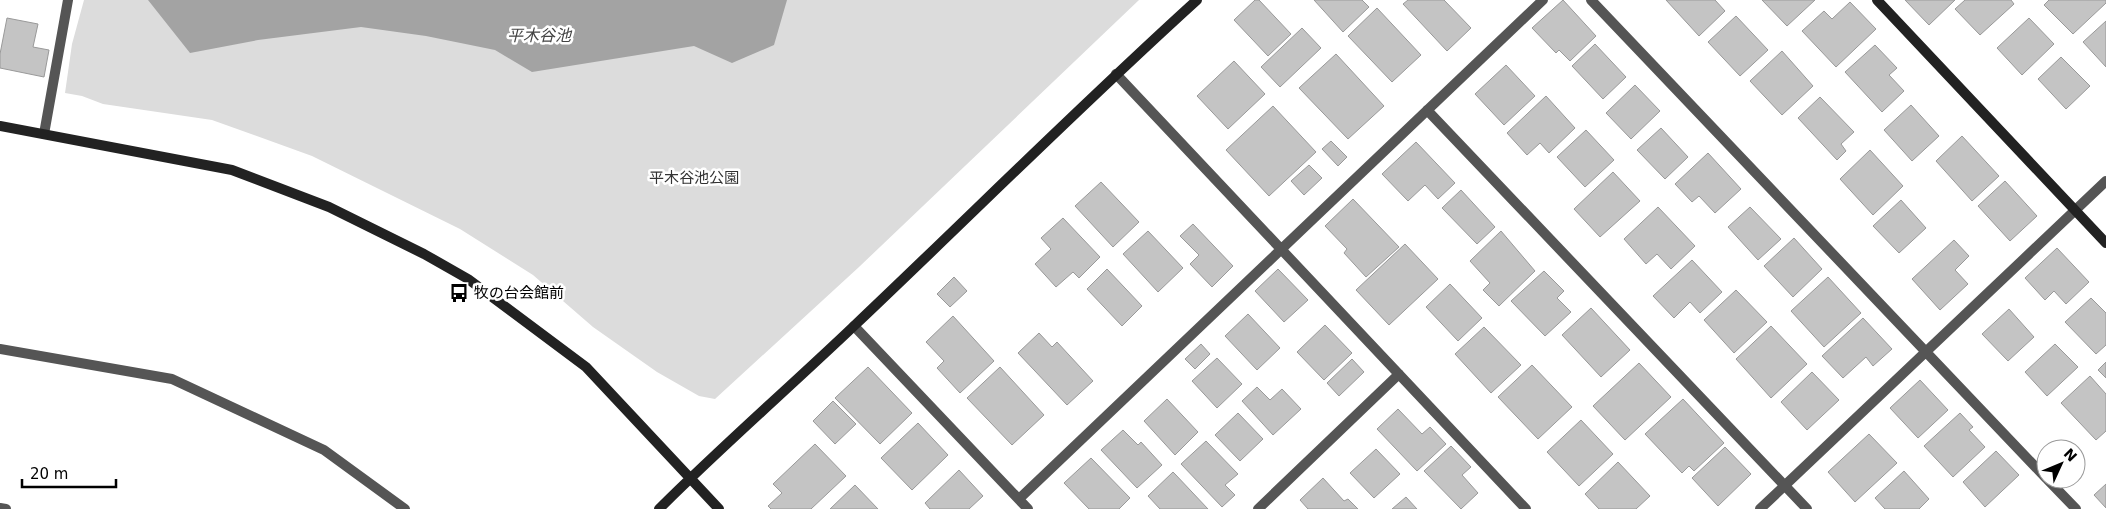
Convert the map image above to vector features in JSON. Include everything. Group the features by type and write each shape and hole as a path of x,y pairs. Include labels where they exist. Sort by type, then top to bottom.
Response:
{"street":[{"path":"44,134 68,0"},
{"path":"660,509 690,478 854,326 1116,74 1197,0"},
{"path":"1018,499 1543,0"},
{"path":"1591,0 2036,467"},
{"path":"1877,0 2106,243"},
{"path":"1116,74 1399,374 1519,507"},
{"path":"1427,110 1807,509"},
{"path":"0,126 232,170 329,207 424,254 468,278 586,367 720,509"},
{"path":"1760,509 2106,181"},
{"path":"854,326 1028,509"},
{"path":"0,349 172,379 324,450 405,509"},
{"path":"1258,509 1399,374"},
{"path":"2057,489 2076,509"},
{"path":"0,508 6,509"}],"green space":[{"name":"平木谷池公園","path":"84,0 1139,0 859,267 715,399 699,396 657,372 593,327 533,275 460,229 312,156 212,120 103,104 82,96 65,93 72,44"}],"water":[{"name":"平木谷池","path":"148,0 787,0 774,45 732,63 694,46 532,72 495,50 426,36 361,27 258,40 190,53"}],"building":[{"path":"1255,0 1259,0 1291,34 1268,56 1234,20"},
{"path":"1314,0 1362,0 1369,7 1343,32"},
{"path":"1408,0 1444,0 1471,28 1447,51 1403,4"},
{"path":"1563,0 1596,36 1570,61 1559,50 1556,53 1532,28"},
{"path":"1666,0 1715,0 1725,11 1699,36"},
{"path":"1762,0 1815,0 1787,26"},
{"path":"1905,0 1955,0 1929,25"},
{"path":"1965,0 2011,0 2014,4 1980,35 1955,9"},
{"path":"2049,0 2106,0 2106,3 2073,34 2044,5"},
{"path":"1850,2 1876,29 1836,67 1802,31 1824,11 1832,19"},
{"path":"1377,8 1421,55 1392,82 1348,36"},
{"path":"1736,16 1768,50 1740,76 1708,42"},
{"path":"7,18 38,24 33,47 49,50 44,77 0,68 0,54"},
{"path":"2029,18 2054,44 2022,75 1997,48"},
{"path":"2106,21 2106,67 2083,42"},
{"path":"1302,28 1321,48 1280,87 1261,67"},
{"path":"1595,44 1626,77 1603,99 1572,66"},
{"path":"1875,45 1897,68 1889,75 1904,91 1882,112 1845,72"},
{"path":"1782,51 1813,86 1782,115 1750,81"},
{"path":"1336,54 1384,106 1348,139 1299,88"},
{"path":"2061,57 2090,86 2066,109 2038,79"},
{"path":"1234,61 1265,94 1228,129 1197,96"},
{"path":"1506,65 1535,96 1504,125 1475,94"},
{"path":"1635,85 1660,111 1631,139 1606,113"},
{"path":"1546,96 1575,128 1549,153 1540,143 1527,155 1507,133"},
{"path":"1820,97 1854,132 1841,144 1846,151 1837,160 1798,118"},
{"path":"1911,105 1939,136 1912,161 1884,130"},
{"path":"1273,106 1316,152 1269,196 1226,150"},
{"path":"1661,128 1688,157 1665,179 1637,150"},
{"path":"1586,130 1614,160 1585,187 1557,157"},
{"path":"1962,136 1999,176 1972,201 1936,161"},
{"path":"1331,141 1347,157 1338,166 1322,149"},
{"path":"1416,142 1455,183 1438,199 1425,185 1408,201 1382,174"},
{"path":"1870,150 1903,186 1873,215 1840,179"},
{"path":"1708,153 1741,189 1715,213 1699,196 1692,202 1675,184"},
{"path":"1309,165 1322,178 1304,195 1291,181"},
{"path":"1613,172 1640,201 1600,237 1574,209"},
{"path":"2005,181 2037,216 2010,241 1978,206"},
{"path":"1101,182 1139,222 1113,247 1075,206"},
{"path":"1461,190 1495,227 1477,244 1442,208"},
{"path":"1353,199 1399,247 1366,277 1344,253 1347,249 1325,226"},
{"path":"1901,200 1926,228 1899,253 1873,226"},
{"path":"1658,207 1695,246 1671,269 1657,254 1646,264 1624,239"},
{"path":"1750,207 1781,239 1758,260 1728,227"},
{"path":"1063,218 1100,257 1079,278 1073,272 1056,287 1035,264 1051,249 1041,238"},
{"path":"1193,224 1233,266 1212,287 1190,264 1199,255 1180,236"},
{"path":"1148,231 1183,268 1158,292 1123,254"},
{"path":"1501,231 1535,271 1499,306 1483,290 1490,283 1470,261"},
{"path":"1794,238 1822,269 1793,297 1764,266"},
{"path":"1954,240 1969,256 1955,270 1968,284 1940,310 1912,279"},
{"path":"1405,244 1438,279 1389,325 1356,290"},
{"path":"2057,248 2089,282 2066,304 2054,291 2045,300 2025,278"},
{"path":"1692,260 1722,292 1700,313 1690,302 1674,318 1653,296"},
{"path":"1107,269 1142,306 1122,326 1087,289"},
{"path":"1278,269 1308,300 1284,322 1255,291"},
{"path":"1544,271 1564,291 1557,298 1571,312 1545,336 1511,301"},
{"path":"954,277 967,291 950,307 937,294"},
{"path":"1828,277 1861,313 1824,347 1791,311"},
{"path":"1450,284 1482,318 1458,341 1426,307"},
{"path":"1736,290 1767,322 1734,353 1704,320"},
{"path":"2091,298 2106,313 2106,345 2096,354 2065,322"},
{"path":"1591,308 1630,350 1601,377 1562,335"},
{"path":"2009,309 2034,337 2008,361 1982,334"},
{"path":"1248,314 1280,348 1257,370 1225,336"},
{"path":"953,316 994,361 960,393 937,368 944,361 926,342"},
{"path":"1863,318 1892,349 1873,366 1866,357 1843,378 1822,356"},
{"path":"1325,325 1352,353 1324,380 1297,352"},
{"path":"1771,326 1807,364 1771,398 1736,359"},
{"path":"1484,327 1521,365 1491,393 1455,354"},
{"path":"1039,333 1052,347 1057,342 1093,381 1067,405 1018,353"},
{"path":"1201,344 1210,354 1195,369 1185,359"},
{"path":"2055,344 2078,367 2047,396 2025,372"},
{"path":"1217,358 1242,384 1217,408 1192,381"},
{"path":"1352,359 1364,372 1339,396 1327,383"},
{"path":"2106,362 2106,378 2098,370"},
{"path":"1639,363 1671,397 1625,440 1593,406"},
{"path":"1532,365 1572,407 1538,439 1498,397"},
{"path":"868,367 912,413 880,444 835,398"},
{"path":"1000,367 1044,415 1012,445 967,398"},
{"path":"1812,372 1839,400 1807,430 1781,402"},
{"path":"2090,376 2106,394 2106,431 2096,440 2061,403"},
{"path":"1920,380 1948,410 1918,438 1890,408"},
{"path":"1257,387 1270,400 1282,389 1301,409 1273,435 1242,401"},
{"path":"1167,399 1198,432 1175,455 1144,421"},
{"path":"1683,399 1724,443 1694,471 1689,466 1682,473 1645,434"},
{"path":"833,401 856,424 835,444 813,421"},
{"path":"1398,409 1422,434 1430,427 1446,444 1417,471 1377,429"},
{"path":"1238,413 1263,439 1240,461 1215,435"},
{"path":"1960,413 1973,427 1969,430 1985,447 1953,477 1924,446"},
{"path":"1581,420 1613,454 1579,486 1547,452"},
{"path":"918,423 948,455 912,490 881,458"},
{"path":"1123,430 1138,445 1141,442 1162,465 1137,488 1101,450"},
{"path":"1869,434 1897,463 1855,502 1828,472"},
{"path":"1206,441 1238,474 1225,485 1235,495 1222,507 1181,464"},
{"path":"815,444 846,476 811,509 771,509 768,506 782,493 773,484"},
{"path":"1451,446 1471,467 1462,475 1478,493 1461,509 1424,471"},
{"path":"1725,447 1751,474 1718,506 1692,478"},
{"path":"1376,449 1400,474 1374,498 1350,473"},
{"path":"1996,451 2019,475 1985,507 1963,482"},
{"path":"1091,458 1130,498 1119,509 1089,509 1064,483"},
{"path":"1618,462 1650,496 1636,509 1599,509 1585,494"},
{"path":"959,470 983,496 969,509 930,509 925,503"},
{"path":"1904,471 1929,499 1919,509 1885,509 1875,498"},
{"path":"1173,472 1208,509 1160,509 1148,496"},
{"path":"1323,478 1344,501 1348,499 1358,509 1308,509 1300,500"},
{"path":"2106,484 2106,508 2094,495"},
{"path":"855,485 878,509 830,509"},
{"path":"1406,497 1417,509 1392,509"}],"place":[{"name":"牧の台会館前","path":"459,293"}]}
